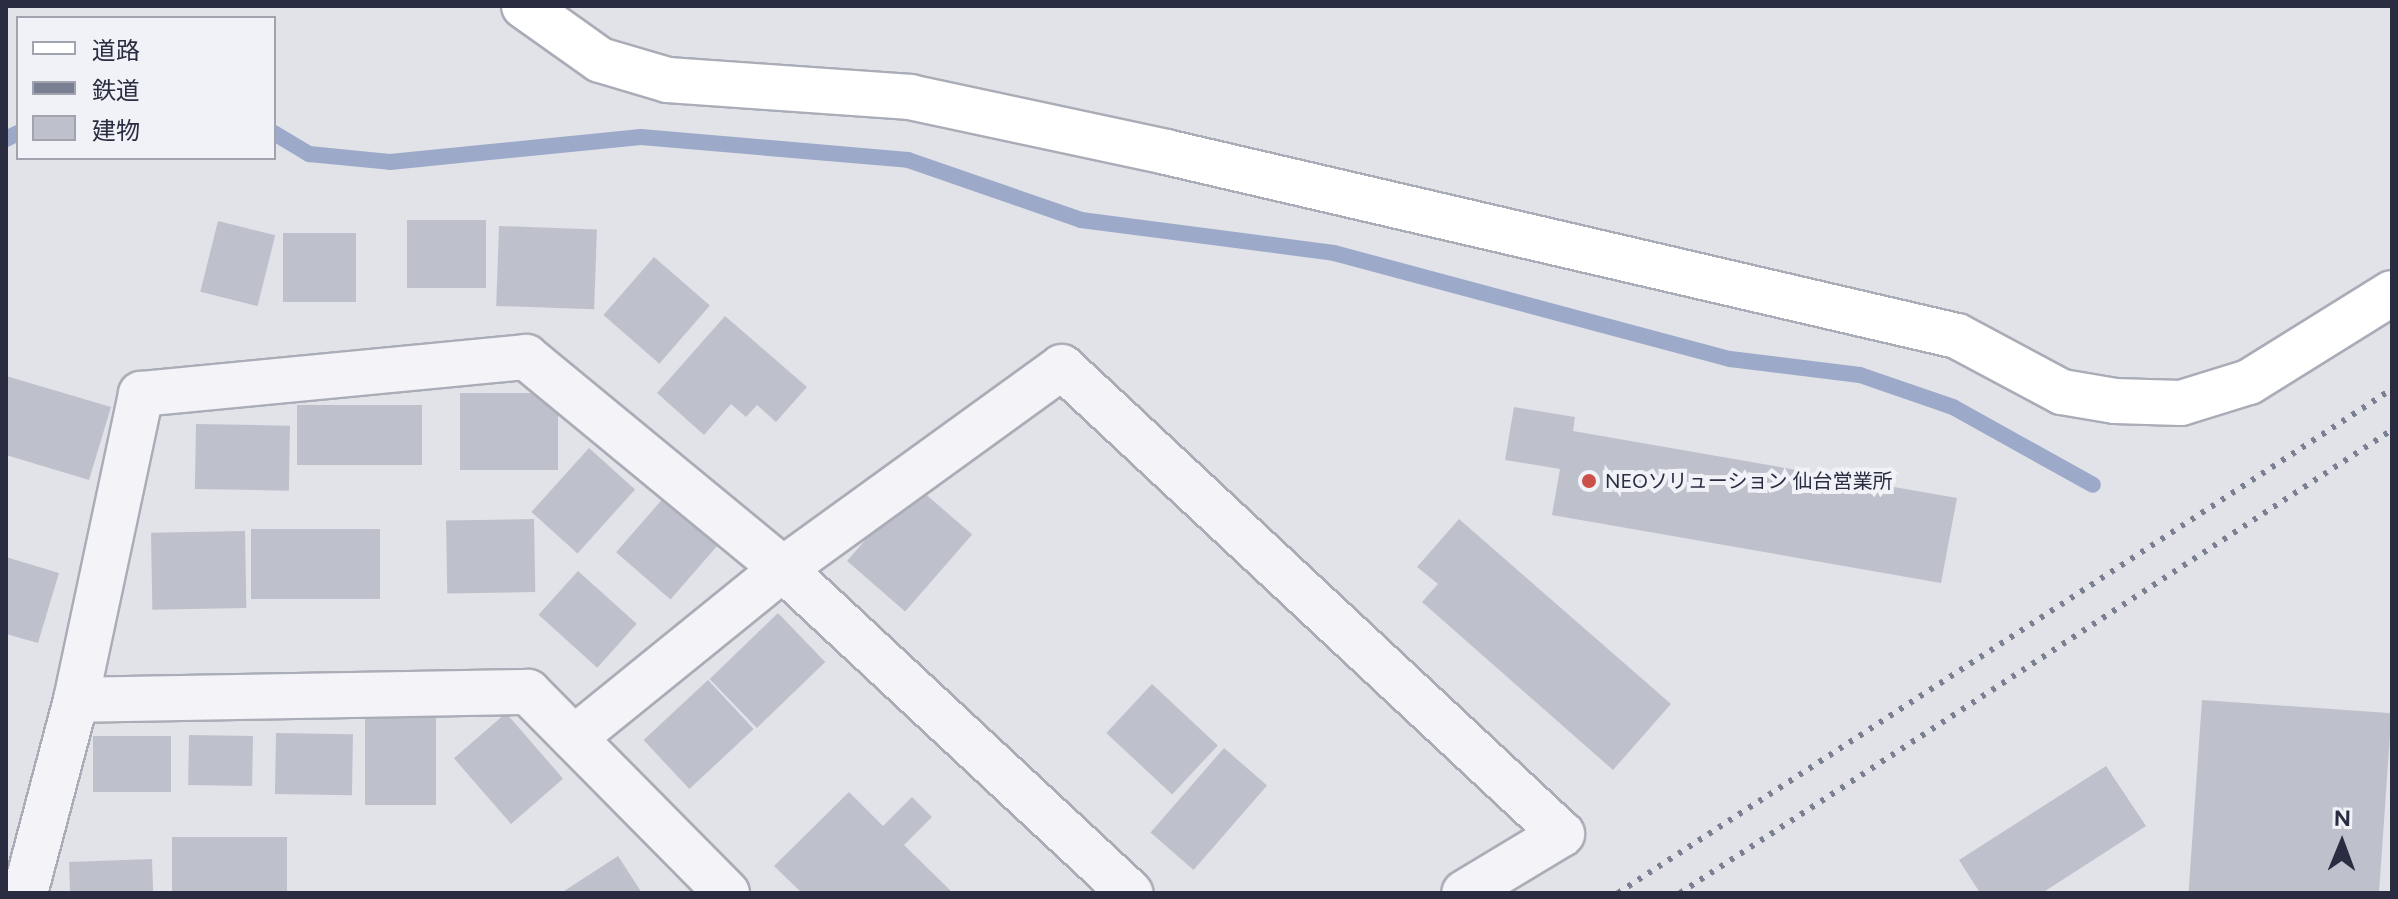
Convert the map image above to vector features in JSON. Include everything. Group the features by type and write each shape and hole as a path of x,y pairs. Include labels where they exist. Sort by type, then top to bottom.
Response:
{"street":[{"path":"524,6 600,60 668,80 910,97 1166,152 1957,336 2062,392 2115,401 2181,403 2249,382 2392,293"},
{"path":"25,893 76,700 141,394 526,357 783,569 1131,893"},
{"path":"574,738 783,569 1062,367 1562,834 1464,893"},
{"path":"76,700 528,692 727,893"}],"building":[{"path":"407,220 486,220 486,288 407,288"},
{"path":"218,221 275,235 258,306 200,292"},
{"path":"499,226 597,229 594,309 496,306"},
{"path":"283,233 356,233 356,302 283,302"},
{"path":"654,257 710,306 659,364 603,315"},
{"path":"725,316 807,387 776,422 757,405 746,417 731,404 704,435 657,393"},
{"path":"6,376 111,407 89,480 6,455"},
{"path":"460,393 558,393 558,470 460,470"},
{"path":"297,405 422,405 422,465 297,465"},
{"path":"1514,407 1575,417 1573,431 1957,498 1941,583 1552,515 1560,469 1505,460"},
{"path":"196,424 290,426 289,491 195,489"},
{"path":"589,448 635,489 578,553 531,512"},
{"path":"914,484 972,535 905,611 847,561"},
{"path":"666,495 720,542 670,600 616,552"},
{"path":"534,519 535,592 447,594 446,521"},
{"path":"1459,519 1671,704 1613,770 1422,602 1438,584 1417,567"},
{"path":"251,529 380,529 380,599 251,599"},
{"path":"245,531 246,608 152,610 151,533"},
{"path":"6,557 59,573 38,643 6,634"},
{"path":"578,571 637,624 597,668 539,615"},
{"path":"778,613 825,662 757,728 710,679"},
{"path":"708,680 754,729 689,789 644,740"},
{"path":"1152,684 1218,745 1172,794 1106,733"},
{"path":"2202,700 2392,713 2379,893 2189,893"},
{"path":"365,702 436,702 436,805 365,805"},
{"path":"506,713 563,779 511,824 454,758"},
{"path":"276,733 353,734 352,795 275,794"},
{"path":"189,735 253,736 252,786 188,785"},
{"path":"93,736 171,736 171,792 93,792"},
{"path":"1224,748 1267,785 1194,870 1151,833"},
{"path":"2106,766 2146,826 2042,893 1980,893 1959,860"},
{"path":"849,792 883,826 912,797 932,817 904,845 953,893 802,893 774,866"},
{"path":"172,837 287,837 287,893 172,893"},
{"path":"618,856 642,893 561,893"},
{"path":"152,859 153,893 70,893 69,862"}],"waterway":[{"path":"6,139 16,134"},
{"path":"276,134 309,154 390,162 641,137 908,160 1081,220 1334,253 1730,359 1860,375 1953,407 2093,485"}],"railway":[{"path":"1618,893 2392,389"},
{"path":"1680,893 2392,430"}],"place":[{"name":"NEOソリューション 仙台営業所","path":"1589,481"}]}
